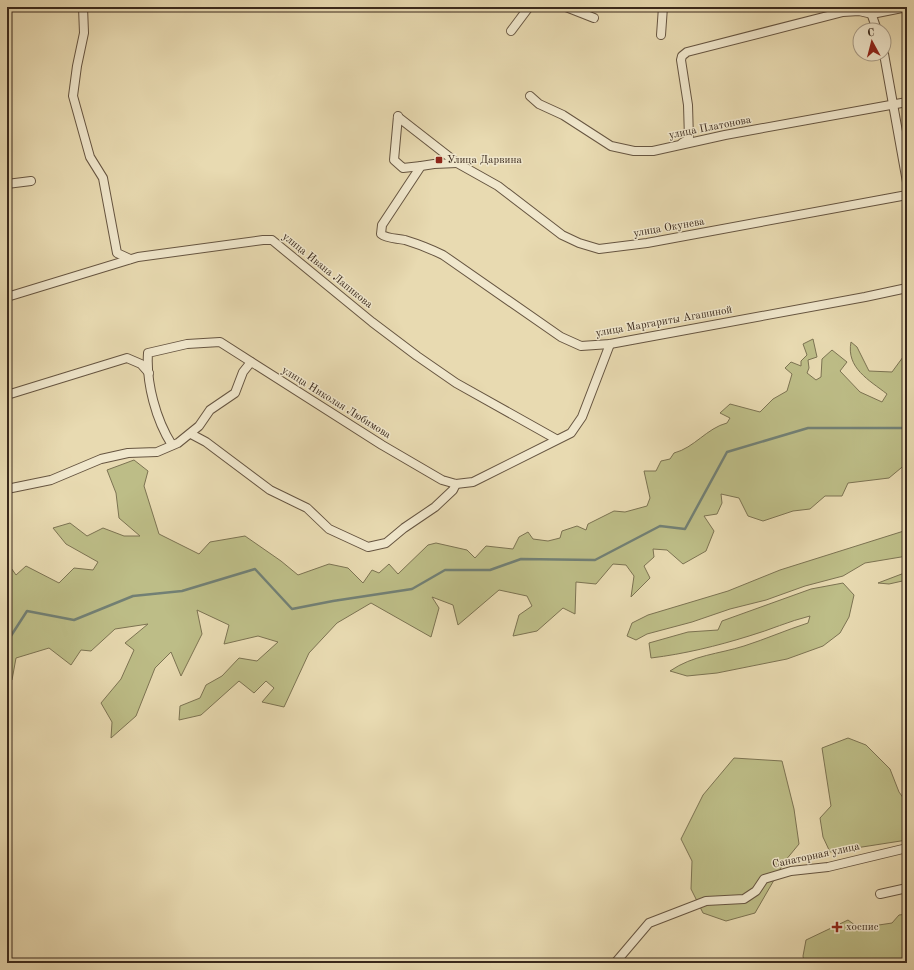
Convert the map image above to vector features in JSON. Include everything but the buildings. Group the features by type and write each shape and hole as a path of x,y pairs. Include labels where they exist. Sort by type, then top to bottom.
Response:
{"street":[{"path":"83,7 84,33 76,66 73,96 90,157 103,178 111,215 115,258 107,266"},
{"path":"511,31 529,7"},
{"path":"566,7 594,18"},
{"path":"661,35 663,7"},
{"path":"677,146 689,139 688,105 681,60 682,56 687,52 843,12 907,7"},
{"path":"870,9 874,22"},
{"path":"886,62 907,182"},
{"name":"улица Платонова","path":"530,96 539,104 563,115 611,146 634,151 653,151 714,138 907,102"},
{"name":"улица Окунева","path":"421,166 402,168 394,160 398,116 457,163 498,186 562,235 587,247 599,249 647,243 907,195"},
{"path":"689,134 692,140 714,138"},
{"path":"421,166 457,163"},
{"name":"улица Маргариты Агашиной","path":"421,166 382,225 381,234 425,246 443,255 484,283 500,296 572,343 581,346 610,344 907,288"},
{"path":"7,184 31,181"},
{"name":"улица Ивана Лапикова","path":"7,297 147,255 192,248 272,240 378,327 417,356 463,387 556,439"},
{"path":"115,248 117,253 130,259"},
{"name":"улица Николая Любимова","path":"149,373 148,353 187,344 220,342 382,445 442,480 456,484"},
{"path":"191,434 206,442 270,490 307,508 329,530 368,547 386,543 404,528 435,508 453,490 456,484 473,482 556,439 571,433 580,421 610,344"},
{"path":"7,394 127,358 141,364 149,373 158,415 172,445"},
{"path":"7,489 51,480 101,460 128,453 157,452 172,445 191,434 210,410 235,393 244,372 251,362"},
{"name":"Санаторная улица","path":"615,963 649,924 671,914 706,901 744,899 756,891 764,879 791,871 828,867 907,848"},
{"path":"880,894 907,888"}],"green space":[{"path":"813,339 817,357 808,360 809,368 807,373 816,380 821,377 822,359 832,350 847,362 840,371 860,392 882,402 887,394 866,378 855,366 850,351 851,342 857,347 869,371 892,372 903,357 907,358 907,463 889,478 848,483 842,496 825,496 810,509 793,511 763,521 748,516 739,498 721,494 722,503 717,514 704,516 714,531 706,551 683,564 667,550 653,549 654,557 644,566 650,578 631,597 634,576 626,565 613,564 596,584 576,582 575,614 563,608 537,631 513,636 519,615 532,606 527,596 499,590 458,625 453,605 432,597 439,608 431,637 371,603 337,623 309,653 284,707 262,702 274,688 266,681 254,693 239,681 201,715 179,720 180,706 200,698 206,685 222,676 239,658 257,661 278,642 258,636 224,644 229,625 197,610 202,634 181,676 171,652 155,668 136,716 111,738 112,722 101,703 121,679 134,650 125,643 148,624 115,629 91,651 81,650 71,665 49,648 16,658 12,680 7,682 7,562 16,575 26,566 59,583 74,568 93,570 98,562 66,544 53,528 70,523 87,536 103,528 124,536 140,536 119,518 116,493 107,470 134,460 148,471 144,486 159,534 199,554 210,542 245,536 281,561 298,575 329,564 348,568 363,583 372,570 379,573 389,564 398,574 428,545 436,543 467,550 475,558 486,546 513,549 519,537 528,532 533,539 548,541 560,538 562,531 577,526 586,530 588,524 614,511 625,512 647,506 650,498 644,471 656,471 661,461 670,459 674,453 688,447 713,429 727,423 730,418 720,413 730,404 760,412 773,399 787,391 792,374 785,368 791,362 801,366 801,361 807,355 803,344"},
{"path":"907,530 907,556 865,563 843,576 805,586 766,600 730,609 692,622 647,634 636,640 627,636 632,623 648,615 728,591 780,570"},
{"path":"907,572 907,580 889,584 878,583"},
{"path":"843,583 854,595 849,617 840,633 823,646 787,659 717,673 687,676 670,671 688,661 744,646 808,623 810,616 725,643 688,652 651,658 649,643 688,632 718,630 722,621 811,589"},
{"path":"848,738 866,745 890,769 899,792 907,803 907,840 830,852 823,837 820,818 831,806 822,748"},
{"path":"734,758 782,761 794,809 799,844 785,861 755,913 726,921 703,913 691,889 692,861 681,839 703,795"},
{"path":"907,914 907,963 839,963 839,959 830,959 827,963 804,963 803,956 806,940 848,920 859,928 892,923 899,915"}],"waterway":[{"path":"7,642 27,611 74,620 133,596 182,591 255,569 292,609 412,589 445,570 490,570 521,559 595,560 660,526 685,529 727,452 808,428 907,428"}],"place":[{"name":"Улица Дарвина","path":"439,160"},
{"name":"хоспис","path":"837,927"}]}
